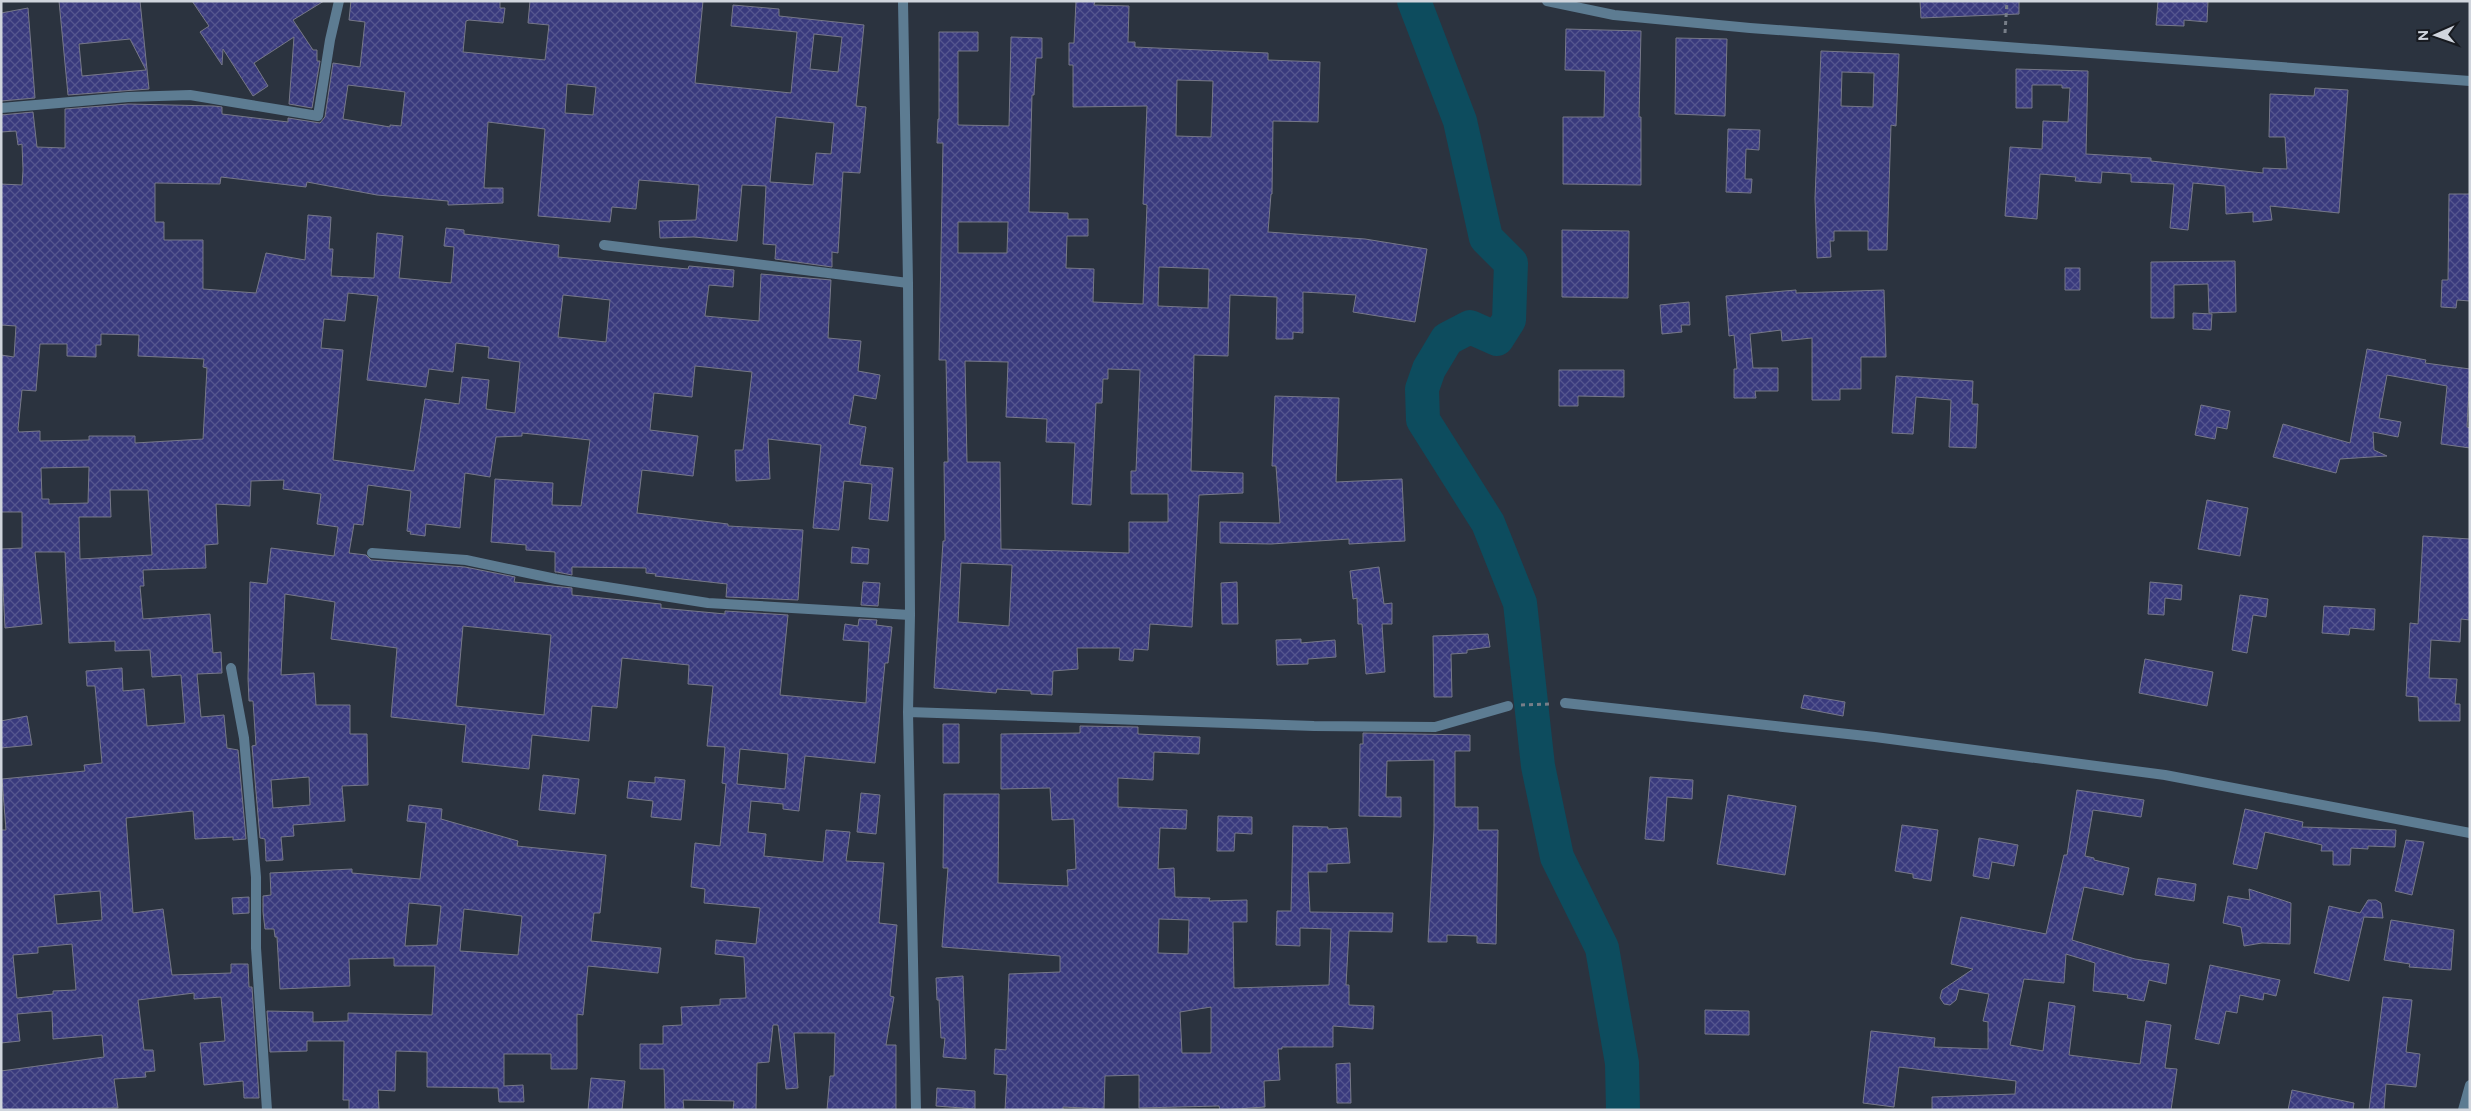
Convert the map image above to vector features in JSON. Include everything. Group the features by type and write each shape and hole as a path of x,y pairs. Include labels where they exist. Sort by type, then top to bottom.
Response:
{"street":[{"path":"1,108 128,97 190,95 318,116 330,40 339,1"},
{"path":"903,1 908,283 910,615 908,712 916,1110"},
{"path":"1547,1 1614,15 1750,28 2004,48 2470,80"},
{"path":"604,244 908,283"},
{"path":"372,552 466,560 556,579 708,603 910,615"},
{"path":"231,668 244,738 255,868 256,948 267,1110"},
{"path":"1565,704 1875,737 2165,775 2470,834"},
{"path":"908,712 1304,726 1434,727 1508,706"},
{"path":"2464,1110 2470,1085"}],"path":[{"path":"2004,48 2007,1"},
{"path":"1508,706 1565,704"}],"building":[{"path":"59,1 140,1 149,89 68,95","holes":["130,39 146,70 82,76 79,44"]},
{"path":"192,1 324,1 293,20 313,50 317,50 317,61 320,61 312,108 289,104 294,37 254,63 268,86 253,96 223,49 222,65 200,32 209,26"},
{"path":"351,1 500,1 500,8 505,8 503,23 466,21 463,52 545,60 549,25 528,23 530,1 703,1 695,83 791,93 797,32 731,26 733,5 779,9 779,16 864,25 856,106 866,107 860,173 843,172 838,253 832,252 832,267 775,259 776,245 763,244 766,186 742,185 737,241 694,237 660,238 659,221 696,220 699,185 639,180 636,209 612,207 610,222 538,216 545,129 488,122 484,188 503,188 503,203 448,205 448,201 377,195 307,182 306,187 221,177 220,184 155,183 155,222 164,222 164,240 203,240 203,289 256,293 266,253 305,260 308,215 331,217 329,249 333,249 331,276 374,278 377,233 403,236 399,278 451,283 454,247 444,246 446,228 464,230 464,234 559,245 558,257 688,269 689,266 734,270 733,287 709,285 705,316 759,321 761,274 831,280 828,338 861,341 858,371 880,375 876,399 854,395 849,424 866,427 860,465 893,468 888,521 869,519 872,484 844,481 839,530 813,528 821,445 768,439 770,479 736,481 735,450 743,450 752,372 695,366 692,397 654,393 650,430 698,436 693,476 642,470 637,513 728,524 728,526 803,530 798,600 726,597 727,584 655,576 656,574 646,573 646,568 572,567 572,575 555,572 555,552 526,550 526,545 491,542 495,479 553,483 552,505 581,506 590,440 522,433 522,436 496,437 490,477 465,473 460,528 426,524 425,536 410,534 411,532 407,531 411,491 368,485 363,525 354,524 349,553 366,555 371,560 465,567 515,577 514,582 572,588 572,595 661,604 661,608 725,614 725,611 788,615 780,695 866,703 869,642 843,640 845,624 858,626 859,619 877,620 876,625 892,627 888,663 885,663 875,763 805,756 799,811 783,809 783,804 751,801 748,832 766,834 764,856 823,862 826,830 850,832 846,861 884,863 879,923 897,925 890,996 894,997 886,1045 896,1045 896,1110 827,1110 830,1076 834,1076 835,1033 794,1033 798,1088 786,1089 778,1025 773,1025 769,1062 757,1063 756,1110 733,1110 734,1101 683,1100 684,1110 665,1110 664,1069 640,1069 640,1044 663,1044 663,1026 682,1025 681,1007 720,1005 720,999 746,998 744,957 715,954 716,940 756,944 760,908 704,903 705,889 691,887 695,843 720,846 726,784 722,783 725,747 707,746 713,686 688,684 689,665 622,658 617,708 592,706 589,741 532,735 529,769 462,762 466,725 391,717 397,648 331,639 335,602 285,594 281,675 314,673 316,705 350,705 350,734 367,734 368,785 342,786 345,821 293,825 294,836 281,837 283,860 266,861 265,839 260,838 252,746 256,745 253,701 249,701 250,582 267,584 271,548 334,556 338,527 317,524 321,494 283,489 284,480 251,481 250,506 216,504 218,544 205,545 206,568 143,570 144,586 140,586 143,619 210,614 213,653 221,652 222,673 197,674 201,717 224,715 227,748 238,750 246,839 233,840 233,837 195,839 193,811 126,818 133,913 163,909 172,975 231,973 231,964 248,964 249,987 252,987 259,1098 244,1098 243,1081 204,1085 200,1043 225,1041 221,997 194,999 194,993 138,1000 144,1050 153,1050 155,1071 145,1072 146,1077 114,1079 118,1108 1,1110 1,1071 104,1057 102,1035 53,1039 52,1011 17,1014 20,1041 1,1043 1,830 6,830 2,779 85,771 84,765 102,763 95,686 87,686 86,671 122,668 123,691 144,689 147,726 185,723 181,675 152,677 150,650 115,651 115,641 69,643 65,552 35,552 42,624 5,628 1,549 22,548 22,512 1,512 1,355 14,357 16,326 1,325 1,184 22,185 23,170 22,144 18,145 16,131 1,132 1,115 33,112 37,147 65,148 65,109 128,104 214,106 222,107 222,114 288,122 288,118 320,123 325,117 333,63 360,67 365,22 349,20","holes":["814,34 842,37 838,72 810,69","567,84 596,87 593,115 565,113","348,85 405,92 401,126 390,125 390,127 343,119","776,117 834,123 831,154 816,153 813,185 770,182","348,293 378,296 367,380 426,387 429,369 453,372 456,343 489,347 488,358 520,362 515,413 486,409 489,380 462,377 459,404 425,399 414,471 333,460 343,350 321,348 324,319 345,321","563,295 610,300 606,342 558,337","101,334 139,335 138,356 204,359 203,367 207,368 203,439 135,443 135,436 89,436 89,440 40,441 40,431 19,432 22,390 36,391 40,344 67,344 67,356 96,357 96,345 101,345","89,467 88,503 49,504 49,499 42,499 41,468","110,490 148,490 152,555 80,559 79,517 111,517","463,626 551,635 544,715 456,706","740,749 788,754 785,789 737,784","309,777 310,805 273,808 271,780","100,891 102,920 57,924 54,895","72,944 76,990 53,991 53,994 17,998 13,955 38,953 38,947"]},
{"path":"1076,1 1095,1 1094,5 1129,6 1128,42 1135,42 1135,47 1268,53 1268,60 1320,62 1318,122 1273,121 1272,194 1268,232 1365,239 1427,249 1415,322 1353,312 1356,295 1303,292 1303,333 1293,332 1293,339 1276,339 1277,297 1230,295 1228,356 1194,355 1191,471 1243,473 1243,493 1199,495 1192,627 1150,624 1148,650 1134,649 1133,661 1119,660 1120,648 1077,648 1078,669 1053,671 1052,695 1031,694 1031,691 997,689 996,693 934,688 943,541 945,541 944,462 948,462 946,360 939,360 943,143 937,143 939,119 939,32 978,32 978,51 958,51 958,125 1009,126 1011,37 1042,38 1042,58 1036,58 1034,95 1032,95 1029,212 1068,213 1068,219 1088,219 1088,236 1067,236 1066,268 1094,269 1093,302 1143,304 1147,205 1143,204 1147,106 1073,107 1073,65 1069,65 1069,43 1074,43","holes":["1177,80 1213,81 1211,137 1176,136","958,222 1008,222 1007,253 958,253","1159,267 1209,269 1208,308 1158,306","965,361 1008,362 1006,417 1047,419 1046,442 1075,443 1072,504 1091,505 1096,403 1102,403 1103,379 1108,379 1108,369 1140,370 1136,471 1131,471 1131,494 1168,494 1168,522 1129,522 1129,553 1001,549 1000,462 967,462","961,563 1012,565 1009,626 958,622"]},
{"path":"1920,1 2019,1 2019,14 1921,18"},
{"path":"2158,1 2208,1 2207,22 2184,20 2184,26 2156,25"},
{"path":"28,8 35,98 1,101 1,13"},
{"path":"1566,29 1641,31 1639,117 1641,117 1641,185 1563,184 1563,117 1604,117 1605,71 1565,70"},
{"path":"1676,38 1727,39 1725,116 1675,114"},
{"path":"1821,51 1899,54 1896,126 1891,125 1887,250 1868,250 1868,231 1834,231 1834,241 1830,241 1831,257 1817,258 1815,198","holes":["1842,72 1874,73 1873,107 1841,106"]},
{"path":"2016,69 2088,71 2086,154 2151,158 2151,161 2263,173 2263,168 2287,169 2285,137 2269,137 2270,94 2314,96 2315,88 2348,90 2339,213 2270,206 2272,220 2253,222 2253,212 2226,214 2225,186 2193,183 2188,230 2170,228 2174,184 2131,182 2131,174 2102,172 2101,183 2075,181 2076,177 2040,174 2037,219 2005,216 2010,147 2042,149 2043,121 2068,122 2070,88 2062,88 2062,85 2032,85 2032,108 2016,108"},
{"path":"1728,129 1760,130 1759,150 1746,149 1745,179 1752,179 1751,193 1726,192"},
{"path":"2449,194 2470,194 2470,301 2457,300 2456,308 2441,307 2442,280 2448,280"},
{"path":"1562,230 1629,231 1628,298 1562,297"},
{"path":"2235,261 2236,312 2209,313 2208,284 2174,285 2174,318 2151,318 2151,262"},
{"path":"2065,268 2080,268 2080,290 2065,290"},
{"path":"1796,290 1796,293 1884,290 1886,357 1861,357 1861,389 1840,389 1840,400 1812,400 1812,338 1782,341 1781,330 1750,334 1753,368 1778,368 1778,391 1755,391 1756,398 1734,398 1734,369 1737,369 1734,335 1729,336 1726,296"},
{"path":"1689,302 1690,325 1681,325 1682,332 1662,334 1660,305"},
{"path":"2193,313 2212,314 2211,330 2193,329"},
{"path":"2367,349 2426,360 2425,363 2470,369 2467,427 2470,428 2470,448 2441,444 2447,386 2387,375 2379,418 2401,422 2398,437 2373,432 2374,450 2387,456 2340,459 2336,473 2273,457 2283,424 2350,443"},
{"path":"1559,370 1624,370 1624,397 1578,396 1578,406 1559,406"},
{"path":"1896,376 1973,381 1972,404 1978,404 1976,448 1949,447 1951,400 1916,397 1913,434 1892,433"},
{"path":"1275,396 1339,398 1336,482 1402,479 1405,541 1349,544 1349,539 1271,544 1220,543 1220,522 1280,523 1276,466 1272,466"},
{"path":"2201,405 2230,411 2227,429 2217,427 2215,439 2195,435"},
{"path":"2207,500 2248,508 2240,556 2198,549"},
{"path":"2423,536 2470,539 2470,620 2461,619 2460,642 2431,640 2429,678 2457,679 2455,704 2460,704 2460,721 2419,721 2418,697 2406,696 2410,623 2418,624"},
{"path":"852,547 869,549 868,564 851,563"},
{"path":"1379,567 1384,604 1392,603 1392,624 1382,624 1385,672 1366,674 1362,624 1358,624 1357,598 1353,599 1350,571"},
{"path":"863,582 880,583 878,606 861,605"},
{"path":"1237,582 1238,624 1222,624 1221,583"},
{"path":"2150,582 2182,585 2181,600 2165,598 2164,615 2148,614"},
{"path":"2240,595 2268,599 2266,617 2253,615 2247,653 2232,650"},
{"path":"2324,606 2375,609 2374,630 2350,628 2349,635 2322,633"},
{"path":"1488,634 1490,647 1467,650 1467,653 1451,654 1452,697 1434,697 1433,636"},
{"path":"1301,639 1301,643 1335,640 1336,657 1308,659 1308,664 1277,665 1276,640"},
{"path":"2145,659 2213,672 2207,706 2139,693"},
{"path":"1804,695 1845,702 1843,716 1801,708"},
{"path":"27,716 32,745 1,748 1,721"},
{"path":"943,724 959,724 959,763 943,763"},
{"path":"1080,726 1138,727 1138,734 1200,737 1199,754 1154,752 1153,780 1118,778 1118,807 1187,810 1186,829 1160,828 1158,869 1174,868 1175,897 1210,898 1209,901 1247,900 1247,922 1233,922 1234,988 1329,985 1331,929 1300,928 1300,946 1276,945 1277,911 1291,911 1293,826 1328,827 1328,829 1347,828 1350,863 1327,864 1327,872 1308,872 1310,912 1393,913 1392,932 1349,931 1346,985 1349,985 1349,1005 1374,1006 1373,1029 1333,1026 1333,1047 1282,1047 1282,1049 1278,1049 1280,1080 1264,1081 1265,1107 1220,1110 1219,1106 1139,1108 1139,1075 1105,1076 1104,1109 1063,1107 1063,1110 1005,1110 1007,1075 994,1074 995,1049 1006,1050 1009,974 1060,972 1060,956 942,947 948,868 943,868 944,794 999,794 998,883 1068,886 1067,870 1076,869 1074,819 1052,820 1050,788 1001,789 1001,734 1080,733","holes":["1159,919 1189,920 1188,954 1158,953","1211,1007 1211,1053 1182,1053 1180,1012"]},
{"path":"1363,733 1470,735 1470,751 1455,751 1455,807 1478,807 1478,830 1498,830 1496,944 1477,943 1477,936 1447,935 1447,942 1428,942 1434,829 1434,760 1387,761 1386,797 1401,797 1401,817 1359,816 1360,744 1363,744"},
{"path":"543,775 579,779 575,814 539,810"},
{"path":"655,777 685,780 681,820 651,817 653,801 627,798 629,781 655,783"},
{"path":"1650,777 1693,780 1692,799 1667,797 1664,841 1645,839"},
{"path":"2077,790 2144,800 2141,817 2093,810 2085,856 2129,868 2123,895 2084,887 2072,940 2135,959 2169,964 2166,984 2149,980 2144,1001 2127,998 2128,995 2093,991 2095,963 2066,954 2064,983 2024,979 2010,1045 2043,1051 2049,1002 2075,1006 2069,1055 2140,1064 2146,1021 2171,1025 2165,1068 2177,1069 2171,1110 1932,1110 1932,1097 2015,1094 2016,1081 1899,1067 1894,1107 1863,1103 1871,1031 1935,1038 1934,1047 1988,1049 1988,1022 1983,1021 1989,994 1959,989 1956,1000 1950,1005 1944,1004 1940,998 1942,990 1973,969 1951,964 1961,917 2046,934 2064,855 2067,855"},
{"path":"861,793 880,795 876,834 857,832"},
{"path":"1728,795 1796,806 1785,875 1717,864"},
{"path":"409,805 442,809 441,819 518,841 517,846 606,855 600,913 594,913 591,941 661,948 658,973 588,966 583,1015 577,1014 577,1069 551,1069 551,1054 504,1054 504,1086 523,1085 524,1102 499,1102 498,1088 427,1087 427,1052 396,1051 395,1091 378,1090 379,1110 349,1110 349,1100 343,1100 344,1041 307,1041 307,1051 270,1052 267,1011 313,1012 313,1022 348,1021 348,1013 432,1015 435,966 394,966 394,958 349,959 350,986 280,989 277,937 275,937 274,929 265,929 263,896 271,895 270,873 352,869 352,873 420,879 426,823 407,821","holes":["409,903 441,906 437,945 405,946","464,909 522,916 518,955 460,951"]},
{"path":"2245,809 2303,822 2302,827 2396,830 2395,847 2368,846 2368,849 2351,848 2350,865 2333,865 2333,851 2321,851 2322,845 2265,832 2257,869 2233,864"},
{"path":"1218,816 1252,817 1252,834 1235,833 1234,851 1217,851"},
{"path":"1902,825 1938,830 1931,881 1913,878 1913,874 1895,871"},
{"path":"1979,838 2018,845 2014,866 1992,862 1989,879 1973,876"},
{"path":"2406,840 2424,842 2412,895 2395,891"},
{"path":"2158,878 2196,884 2194,901 2155,895"},
{"path":"2249,889 2291,903 2290,944 2262,943 2244,946 2241,927 2223,923 2228,896 2250,900"},
{"path":"249,897 249,913 233,914 232,898"},
{"path":"2368,900 2376,900 2381,903 2383,918 2364,917 2349,981 2314,973 2329,906 2360,913"},
{"path":"2391,920 2454,930 2451,970 2409,967 2410,964 2384,960"},
{"path":"2210,965 2280,980 2276,996 2264,993 2263,1000 2240,995 2237,1013 2226,1011 2219,1044 2195,1039"},
{"path":"963,976 966,1059 943,1057 945,1038 941,1038 936,978"},
{"path":"2383,997 2412,1000 2406,1052 2420,1054 2416,1087 2386,1084 2384,1110 2369,1110"},
{"path":"1705,1010 1749,1011 1749,1035 1705,1034"},
{"path":"1350,1063 1351,1103 1337,1103 1336,1064"},
{"path":"591,1078 625,1081 622,1110 588,1110"},
{"path":"937,1088 975,1091 975,1109 936,1106"},
{"path":"2292,1090 2354,1103 2353,1110 2288,1110"}],"waterway":[{"path":"1414,1 1460,121 1486,238 1511,263 1509,320 1497,339 1470,327 1447,339 1429,369 1422,389 1423,420 1488,523 1520,603 1538,766 1557,857 1602,948 1622,1063 1623,1110"}]}
